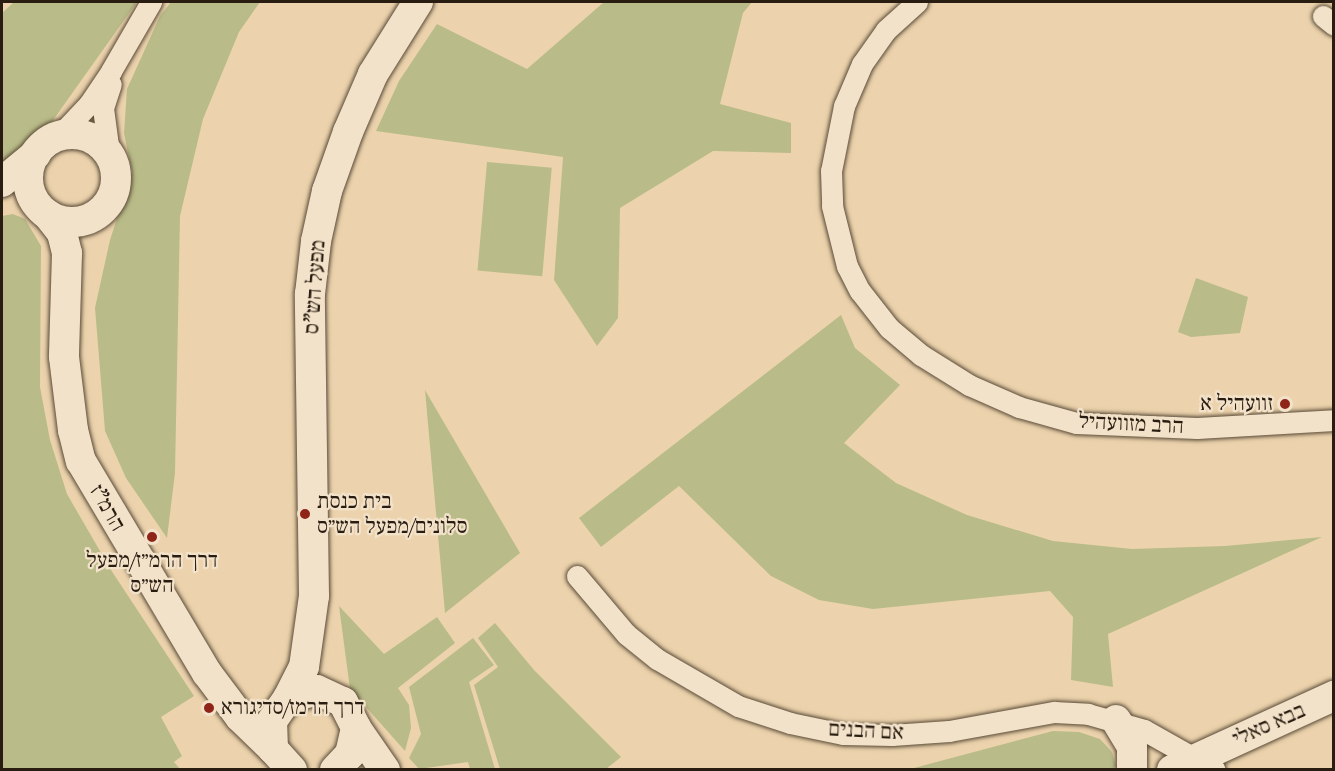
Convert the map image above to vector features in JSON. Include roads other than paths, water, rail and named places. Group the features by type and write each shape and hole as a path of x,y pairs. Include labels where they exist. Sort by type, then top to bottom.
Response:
{"street":[{"path":"2,182 59,136 89,104 151,2"},
{"name":"מפעל הש\"ס","path":"284,763 272,721 304,667 314,596 310,294 316,241 327,191 348,132 379,64 418,2"},
{"name":"הרב מזוועהיל","path":"917,2 886,30 862,64 844,106 831,171 832,206 848,266 860,291 889,328 921,355 969,385 1019,407 1076,423 1197,428 1334,420"},
{"path":"2,194 21,195 42,210 71,222 95,216 114,194 115,166 109,153 103,108 119,58"},
{"path":"59,136 87,136 109,153"},
{"path":"36,154 28,180 42,210"},
{"name":"הרמ\"ז","path":"42,210 62,232 67,253 64,323 67,398 81,461 207,673 240,717 284,763"},
{"name":"הרמ\"ז","path":"64,323 81,246 95,216"},
{"name":"אם הבנים","path":"577,576 626,634 657,659 738,706 790,723 843,734 892,735 949,731 1054,712 1116,720 1144,730 1194,766"},
{"name":"מפעל הש\"ס","path":"314,596 331,694"},
{"name":"הרמ\"ז","path":"207,673 238,699 283,703"},
{"path":"283,703 309,691 331,694 352,714 356,728 385,770"},
{"name":"בבא סאלי","path":"1194,766 1334,696"},
{"path":"1116,720 1129,737 1132,770"},
{"path":"356,728 355,742 338,767 376,770"}],"place":[{"name":"זוועהיל א","path":"1285,404"},
{"name":"בית כנסת סלונים/מפעל הש״ס","path":"305,514"},
{"name":"דרך הרמ״ז/מפעל הש״ס","path":"152,537"},
{"name":"דרך הרמז/סדיגורא","path":"209,708"}]}
